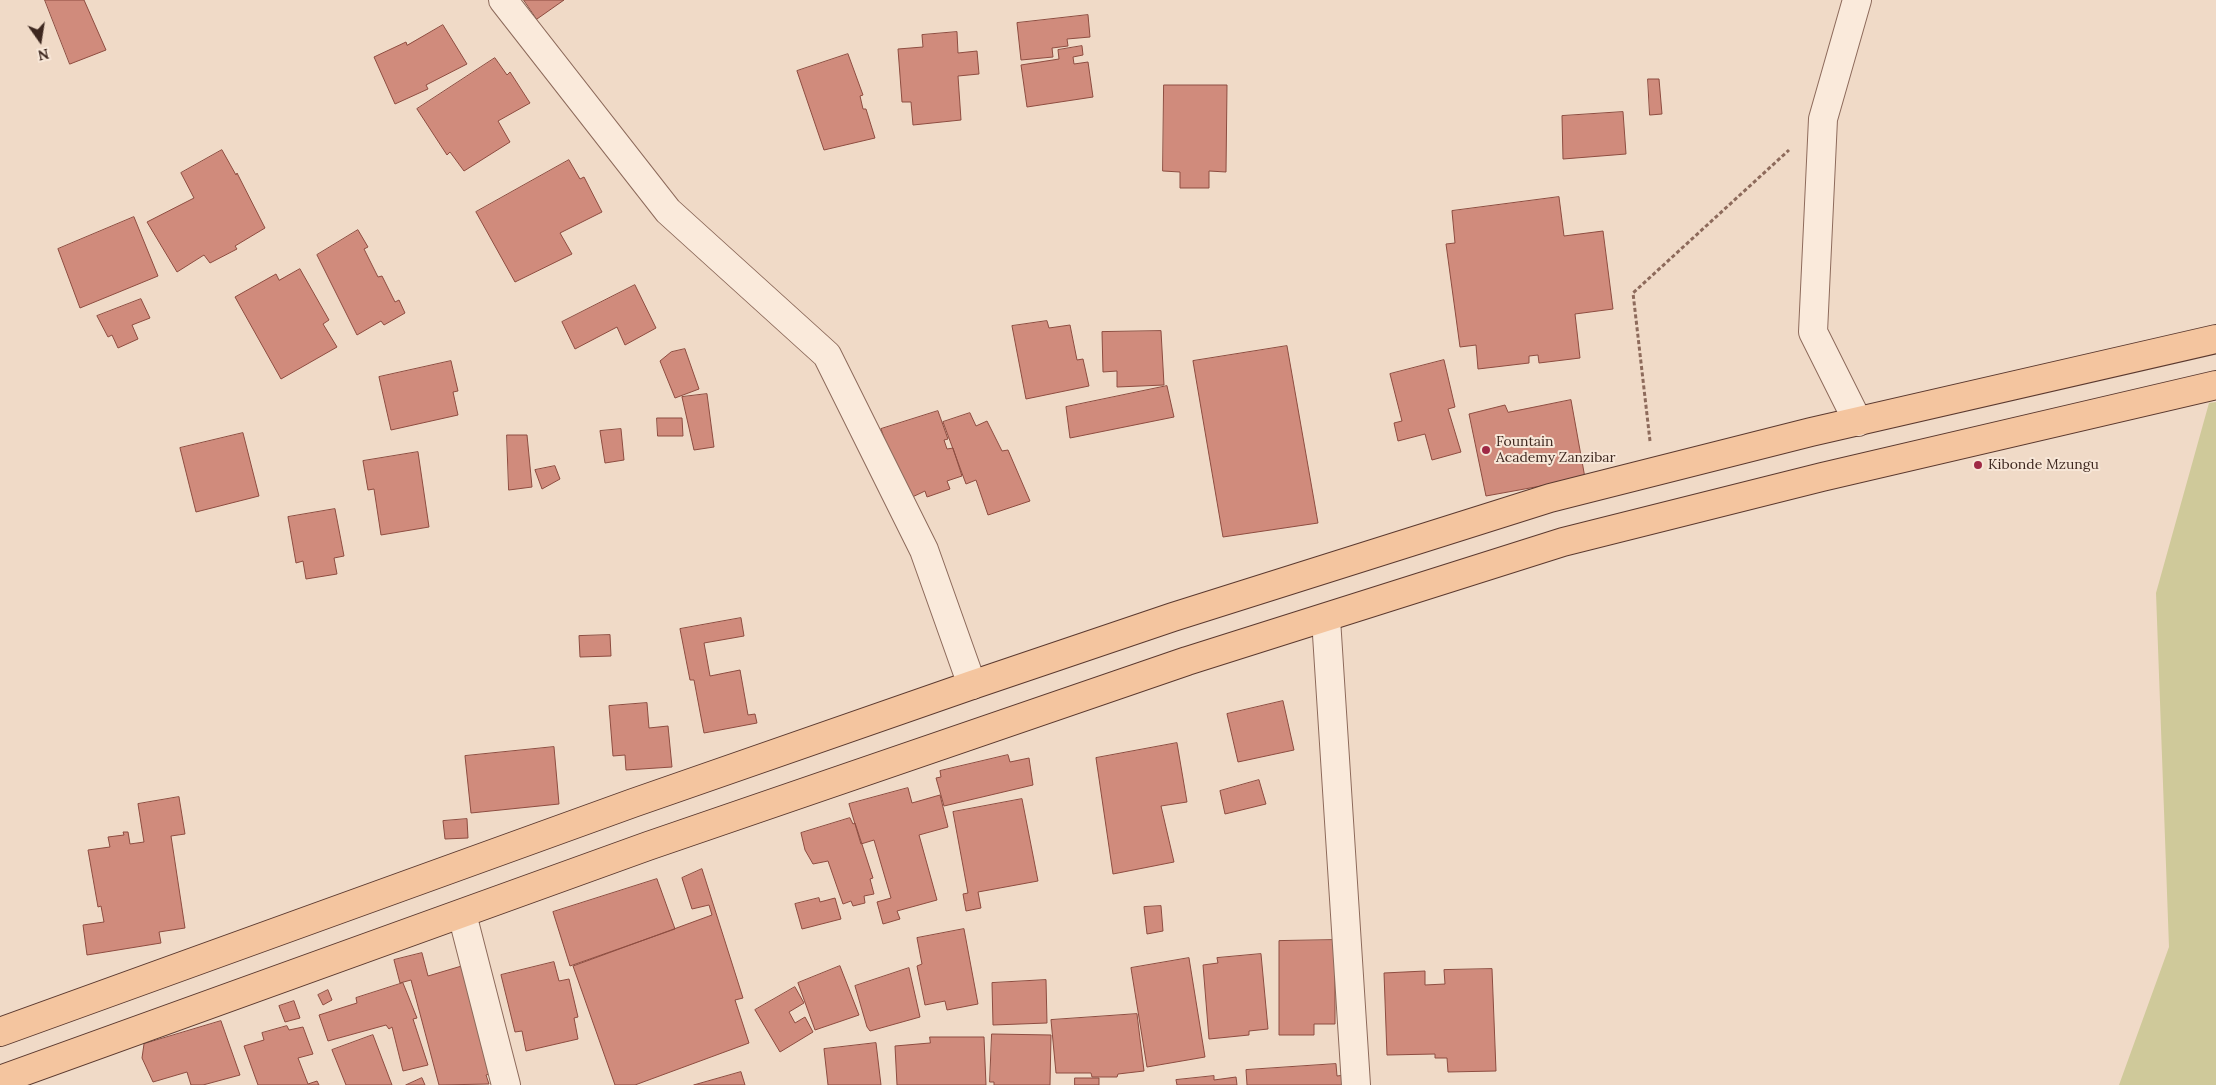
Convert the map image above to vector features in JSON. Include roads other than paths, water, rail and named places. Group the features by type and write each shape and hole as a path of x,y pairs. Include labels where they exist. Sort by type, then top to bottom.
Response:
{"main road":[{"path":"0,1032 642,799 972,685 1173,617 1550,498 1858,422 2216,338"},
{"path":"0,1080 648,846 1169,667 1326,619 1563,542 1822,477 2216,385"}],"street":[{"path":"502,0 668,211 827,355 924,550 972,685"},
{"path":"1857,0 1823,119 1813,332 1858,422"},
{"path":"1326,619 1356,1085"},
{"path":"462,914 506,1085"}],"place":[{"name":"Fountain Academy Zanzibar","path":"1486,450"},
{"name":"Kibonde Mzungu","path":"1978,465"}]}
